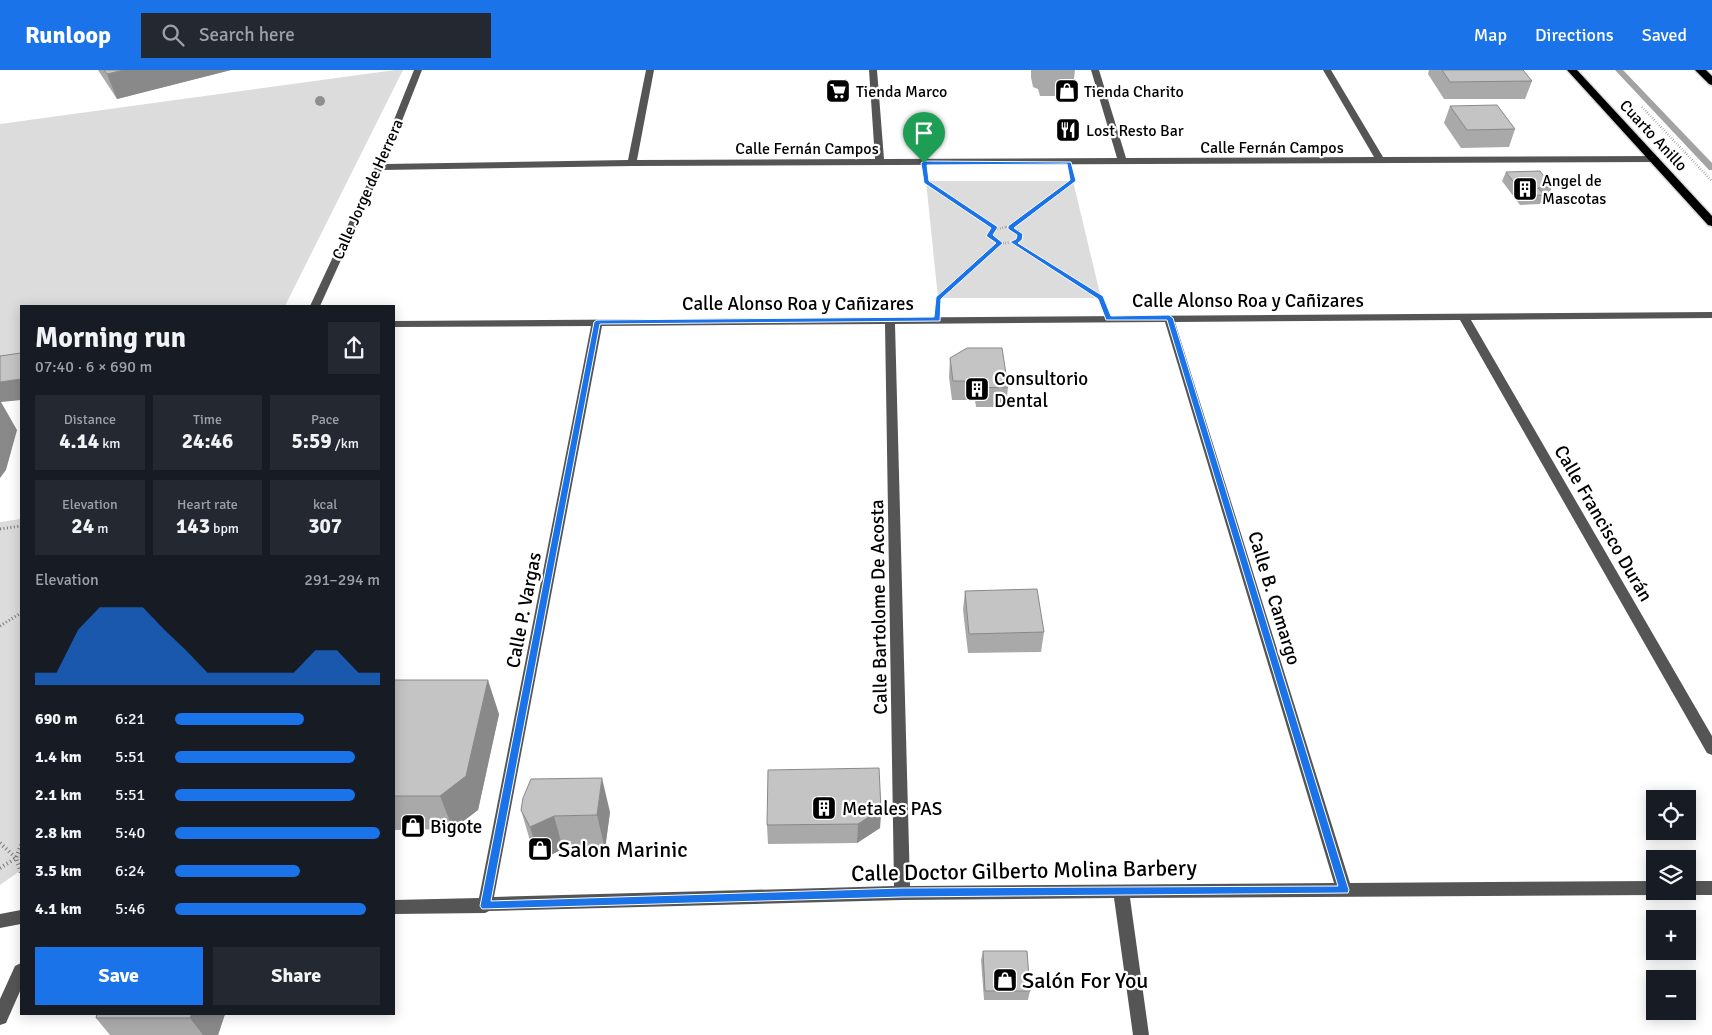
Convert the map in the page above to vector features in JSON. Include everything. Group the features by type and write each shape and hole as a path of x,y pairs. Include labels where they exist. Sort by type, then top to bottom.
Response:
{"highway":[{"name":"Cuarto Anillo","path":"1572,70 1712,223"},
{"path":"1700,70 1712,82"}],"street":[{"name":"Calle Jorge de Herrera","path":"315,305 380,167 418,70"},
{"path":"632,163 650,70"},
{"path":"872,70 880,163"},
{"path":"1095,70 1123,162"},
{"path":"1327,70 1381,161"},
{"name":"Calle Fernán Campos","path":"380,167 632,163 1069,163 1655,159"},
{"name":"Calle Alonso Roa y Cañizares","path":"395,324 1712,315"},
{"name":"Calle Francisco Durán","path":"1464,317 1712,749"},
{"name":"Calle B. Camargo","path":"1169,318 1344,890"},
{"name":"Calle Bartolome De Acosta","path":"890,320 902,893"},
{"name":"Calle P. Vargas","path":"485,906 597,322"},
{"name":"Calle Doctor Gilberto Molina Barbery","path":"395,907 902,893 1646,888"},
{"path":"1696,888 1712,888"},
{"path":"1121,892 1141,1035"},
{"path":"0,921 20,917"},
{"path":"0,1017 20,973"}],"path":[{"path":"1639,105 1712,181"},
{"path":"924,163 926,181 996,228 1010,228 1020,234 1018,240 1000,243 938,298 937,319"},
{"path":"1010,228 1073,181 1069,163"},
{"path":"996,228 992,230 990,236 1000,243"},
{"path":"1013,242 1101,298 1108,318"},
{"path":"0,529 20,526"},
{"path":"0,626 20,614"},
{"path":"0,843 16,858 20,870"},
{"path":"0,868 16,858 20,848"}],"shaded area":[{"path":"403,70 286,305 20,305 20,374 0,377 0,124"},
{"path":"926,181 1073,181 1101,298 938,298"},
{"path":"20,519 20,871 0,885 0,522"}],"building":[{"path":"104,70 124,70 107,74"},
{"path":"1442,70 1523,70 1532,81 1450,82"},
{"path":"1497,105 1515,129 1467,130 1450,106"},
{"path":"1540,171 1552,187 1538,188 1544,195 1524,196 1506,172"},
{"path":"967,348 1002,348 1008,387 978,388 977,381 953,381 950,358"},
{"path":"20,353 20,379 0,382 0,356"},
{"path":"1037,589 1044,632 969,634 965,591"},
{"path":"395,680 488,680 466,776 440,796 395,796"},
{"name":"Metales PAS","path":"879,768 881,809 858,824 767,825 768,770"},
{"path":"602,778 597,815 554,816 530,827 521,810 523,798 531,779"},
{"name":"Salón For You","path":"983,951 1027,951 1030,991 985,991"},
{"path":"97,1015 192,1015 190,1018 96,1018"}],"waterway":[{"path":"1619,70 1712,168"}],"place":[{"name":"Tienda Marco","path":"838,91"},
{"name":"Tienda Charito","path":"1067,91"},
{"name":"Lost Resto Bar","path":"1068,130"},
{"name":"Angel de Mascotas","path":"1525,189"},
{"name":"Consultorio Dental","path":"977,389"},
{"name":"Metales PAS","path":"824,808"},
{"name":"Bigote","path":"413,826"},
{"name":"Salon Marinic","path":"540,849"},
{"name":"Salón For You","path":"1005,980"}],"route":[{"path":"924,163 1069,163 1073,181 1010,228 1015,229 1020,234 1018,240 1013,242 1101,298 1108,318 1169,318 1344,890 902,893 485,906 597,322 937,319 938,298 1000,243 990,236 990,232 996,228 926,181 924,163"}]}
